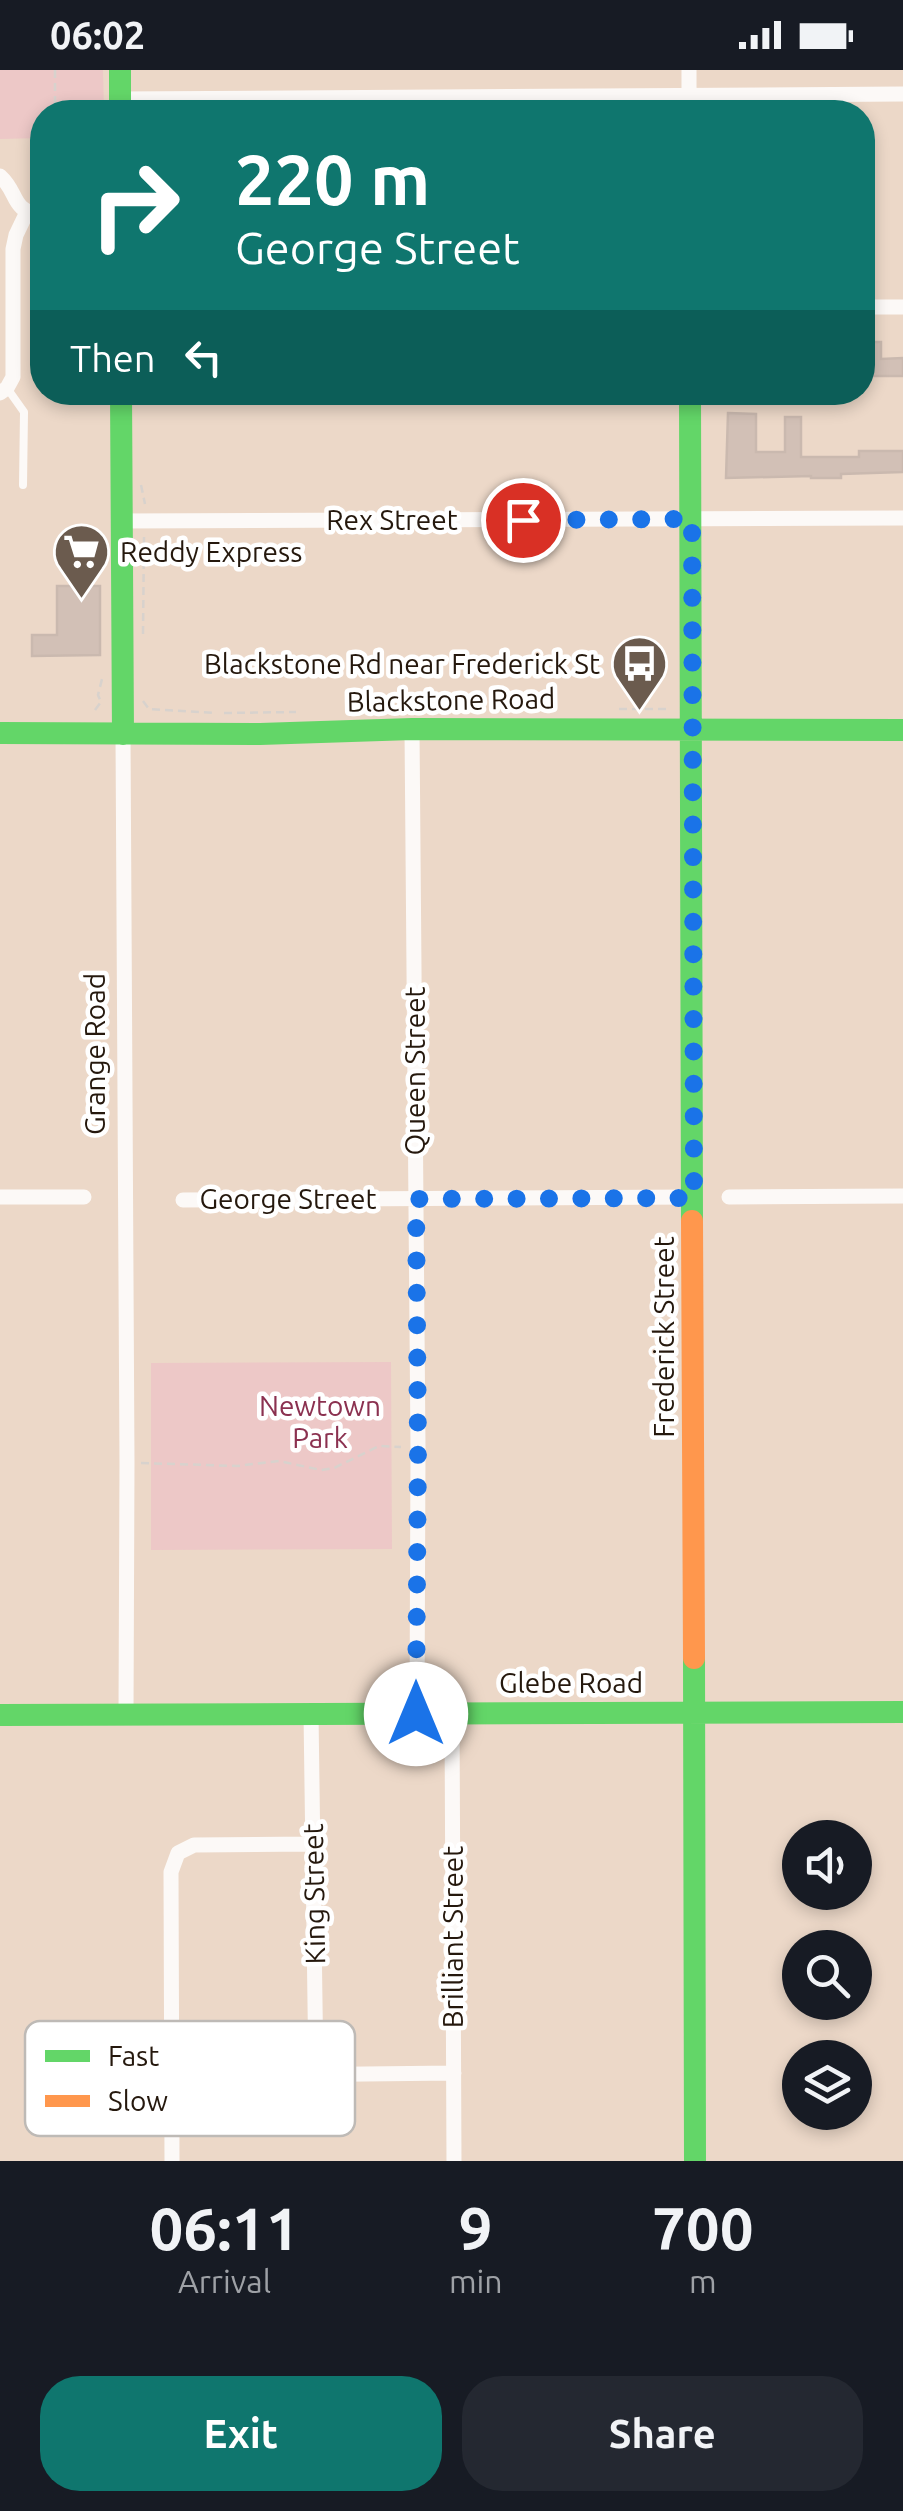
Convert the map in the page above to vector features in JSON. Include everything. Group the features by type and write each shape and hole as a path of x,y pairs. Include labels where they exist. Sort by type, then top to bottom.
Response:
{"street":[{"path":"120,70 120,100"},
{"path":"689,70 689,100"},
{"path":"775,100 903,94"},
{"path":"0,176 9,184 18,205 30,211"},
{"path":"4,391 14,369 13,249 16,234 30,219"},
{"path":"875,307 903,307"},
{"name":"Grange Road","path":"121,405 126,1715"},
{"name":"Frederick Street","path":"690,405 696,2161"},
{"name":"Rex Street","path":"121,521 903,518"},
{"name":"Blackstone Road","path":"0,734 260,734 412,729 903,730"},
{"name":"Queen Street","path":"412,729 418,1448 416,1714"},
{"path":"0,1197 84,1196"},
{"path":"729,1197 903,1196"},
{"name":"George Street","path":"184,1200 694,1198"},
{"name":"Glebe Road","path":"0,1715 903,1712"},
{"name":"King Street","path":"311,1714 316,2021"},
{"name":"Brilliant Street","path":"452,1714 454,2161"},
{"path":"172,2021 171,1872 178,1854 194,1845 314,1844"},
{"path":"355,2075 454,2074"}],"lane":[{"path":"4,391 24,412 23,485"}],"path":[{"path":"55,70 55,100"},
{"path":"140,486 145,506"},
{"path":"127,1462 237,1466 279,1461 321,1470 334,1468 379,1446 418,1448"}],"green space":[{"path":"0,70 103,70 104,100 30,100 30,138 0,139"},
{"name":"Newtown Park","path":"391,1362 392,1549 151,1550 151,1363"}],"building":[{"path":"875,342 881,342 881,359 903,358 903,376 875,376"},
{"path":"728,413 756,414 756,452 785,452 785,417 801,417 801,457 859,457 859,451 903,451 903,472 841,474 841,478 726,478"},
{"path":"57,586 100,586 100,655 32,656 32,635 57,635"}],"traffic: fast":[{"path":"120,70 120,100"},
{"path":"121,405 123,734"},
{"path":"690,405 692,1221"},
{"path":"0,733 903,730"},
{"path":"694,1658 695,2161"},
{"path":"0,1715 903,1712"}],"traffic: slow":[{"path":"692,1221 694,1658"}],"place":[{"name":"Reddy Express","path":"81,601"},
{"name":"Blackstone Rd near Frederick St","path":"639,713"}],"route":[{"path":"416,1714 416,1199 694,1198 692,519 523,520"}]}
